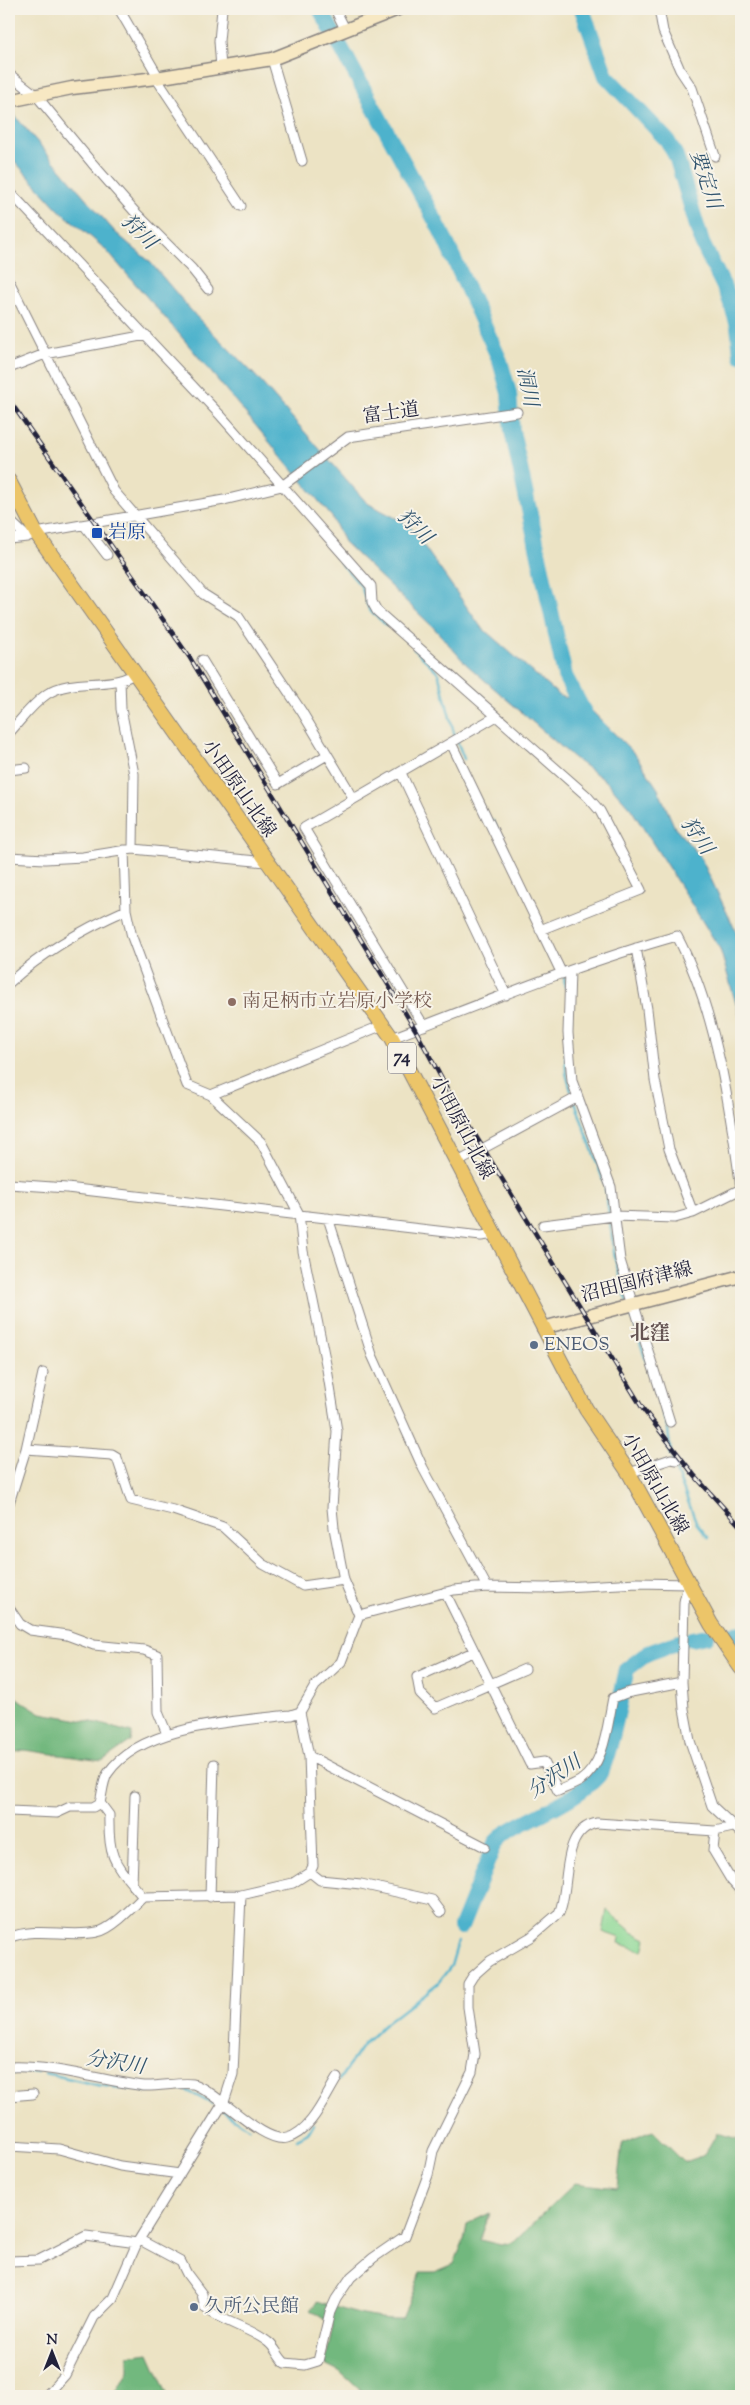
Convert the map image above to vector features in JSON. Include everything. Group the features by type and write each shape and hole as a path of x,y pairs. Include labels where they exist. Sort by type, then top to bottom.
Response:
{"main road":[{"name":"小田原山北線","path":"9,481 32,535 135,674 392,1038 586,1409 630,1473 688,1584 711,1624 741,1668"}],"street":[{"path":"119,9 158,78 241,206"},
{"path":"221,68 219,41 222,9"},
{"path":"335,9 345,29"},
{"path":"9,101 35,94 158,78 272,59 398,9"},
{"path":"659,9 663,31 680,70 692,88 715,156"},
{"path":"272,59 302,160"},
{"path":"9,74 35,94 92,164 135,212 192,269 208,289"},
{"path":"9,191 146,335 283,485 371,586 372,602 377,611 495,717 587,796 600,811 641,890 540,930"},
{"path":"9,281 84,428 105,476 134,515 203,594 238,616 302,712 354,800"},
{"path":"9,368 46,354 146,335"},
{"name":"富士道","path":"9,539 224,500 283,485 348,437 517,412"},
{"path":"9,520 32,535"},
{"path":"84,525 107,555"},
{"path":"202,660 278,784 327,755"},
{"path":"9,734 30,708 48,693 58,689 90,683 120,680 135,674"},
{"path":"9,1938 21,1933 99,1932 113,1924 143,1897 241,1895 293,1882 310,1872 313,1866 309,1756 300,1712 315,1686 342,1662 360,1615 344,1580 332,1508 337,1431 328,1368 303,1251 299,1214 261,1142 212,1096 186,1085 132,937 126,910 128,849 134,774 121,709 120,680"},
{"path":"424,1026 304,828 495,717"},
{"path":"451,743 540,930 566,973 568,1059 572,1081 611,1187 620,1260 670,1422"},
{"path":"9,770 26,768"},
{"path":"401,773 506,995"},
{"path":"9,858 83,857 128,849 266,862"},
{"path":"9,983 28,966 60,944 92,925 126,910"},
{"path":"392,1038 566,973 636,948 677,936 692,967 726,1086 741,1189 693,1213 676,1218 614,1216 543,1225"},
{"path":"636,948 648,1009 655,1080 669,1149 693,1213"},
{"path":"212,1096 383,1025"},
{"path":"458,1162 578,1097"},
{"path":"9,1184 67,1188 481,1236 496,1234"},
{"path":"328,1218 372,1355 423,1468 487,1587"},
{"name":"沼田国府津線","path":"543,1328 634,1302 741,1276"},
{"path":"9,1503 26,1449 43,1373"},
{"path":"26,1449 112,1455 117,1458 131,1500 173,1510 223,1527 263,1564 303,1586 344,1580"},
{"path":"630,1473 671,1459 677,1460"},
{"path":"360,1615 444,1592 487,1587 545,1588 638,1583 688,1584 684,1602 682,1682 684,1708 690,1741 712,1806 741,1833"},
{"path":"444,1592 530,1764 544,1762 558,1791 579,1782 596,1764 613,1698 626,1693 682,1682"},
{"path":"9,1608 20,1624 30,1630 67,1635 94,1645 144,1650 156,1655 158,1712 167,1734"},
{"path":"473,1652 417,1677 420,1693 435,1708 488,1683 525,1669"},
{"path":"9,1811 57,1813 70,1807 93,1807 100,1803 107,1774 134,1748 167,1734 300,1712"},
{"path":"309,1756 485,1846"},
{"path":"210,1897 214,1764"},
{"path":"132,1885 135,1796"},
{"path":"100,1803 110,1814 109,1837 114,1862 143,1897"},
{"path":"9,2261 39,2260 86,2236 138,2241 181,2262 186,2274 202,2294 205,2308 219,2319 267,2340 278,2350 285,2363 305,2365 318,2360 330,2312 336,2299 351,2278 373,2258 406,2236 428,2175 433,2151 472,2072 475,2054 468,2007 468,1984 473,1976 490,1961 531,1937 559,1913 566,1870 579,1834 584,1827 597,1823 715,1831 733,1827"},
{"path":"715,1831 713,1850 731,1880 741,1890"},
{"path":"310,1872 320,1880 361,1884 432,1900 441,1912"},
{"path":"46,2396 64,2375 94,2317 113,2298 138,2241 224,2102 233,2074 241,1895"},
{"path":"9,2068 32,2066 145,2086 192,2084 224,2102 249,2123 270,2135 288,2138 305,2127 337,2078"},
{"path":"9,2096 32,2094"},
{"path":"9,2146 59,2149 120,2166 180,2174"}],"green space":[{"path":"9,1693 41,1713 97,1723 132,1733 131,1741 102,1761 24,1750 13,1753 9,1762"},
{"path":"607,1910 632,1932 646,1939 643,1951 619,1943 620,1938 603,1932"},
{"path":"653,2131 684,2162 704,2155 717,2133 741,2140 741,2396 359,2396 360,2390 339,2371 325,2364 333,2325 310,2310 318,2301 370,2316 402,2319 421,2272 435,2272 454,2264 465,2237 467,2224 490,2213 480,2240 501,2245 514,2242 575,2183 617,2188 622,2143"},
{"path":"149,2353 168,2396 114,2396 128,2371 128,2356"}],"water":[{"path":"9,109 115,232 150,262 195,315 253,373 367,503 409,525 481,627 560,696 583,702 635,754 658,789 675,828 700,856 741,942 741,1021 720,949 631,809 606,781 574,758 466,664 434,628 344,542 332,517 180,335 105,249 58,209 9,155"}],"waterway":[{"name":"洞川","path":"320,9 441,231 500,361 509,393 512,431 565,676 587,718"},
{"name":"要定川","path":"582,9 606,76 667,140 676,156 702,243 728,295 738,325 741,355"},
{"path":"340,562 361,586 369,609 387,626"},
{"path":"414,649 438,672 454,733 464,759"},
{"path":"493,821 508,852"},
{"path":"564,975 565,987"},
{"path":"565,1045 566,1073 571,1091 605,1185 615,1259 627,1302"},
{"path":"630,1310 668,1430 671,1456"},
{"path":"672,1461 697,1524 708,1537"},
{"name":"分沢川","path":"729,1635 741,1633"},
{"name":"分沢川","path":"691,1639 707,1636"},
{"name":"分沢川","path":"461,1927 495,1843 504,1834 579,1792 598,1776 611,1742 627,1669 648,1653 679,1642"},
{"name":"分沢川","path":"339,2080 363,2045 386,2023 438,1983 451,1966 458,1942"},
{"name":"分沢川","path":"9,2073 37,2072"},
{"name":"分沢川","path":"45,2073 97,2085 145,2091 184,2089 212,2104"},
{"name":"分沢川","path":"223,2111 249,2128"},
{"name":"分沢川","path":"297,2139 308,2133 314,2123"}],"railway":[{"path":"9,400 190,658 415,1029 450,1094 643,1409 694,1475 741,1527"}],"place":[{"name":"岩原","path":"97,533"},
{"name":"南足柄市立岩原小学校","path":"232,1002"},
{"name":"ENEOS","path":"534,1345"},
{"name":"久所公民館","path":"194,2307"}],"district":[{"name":"北窪","path":"650,1334"}],"water label":[{"name":"狩川","path":"138,233"},
{"name":"狩川","path":"414,528"},
{"name":"狩川","path":"696,837"}]}
